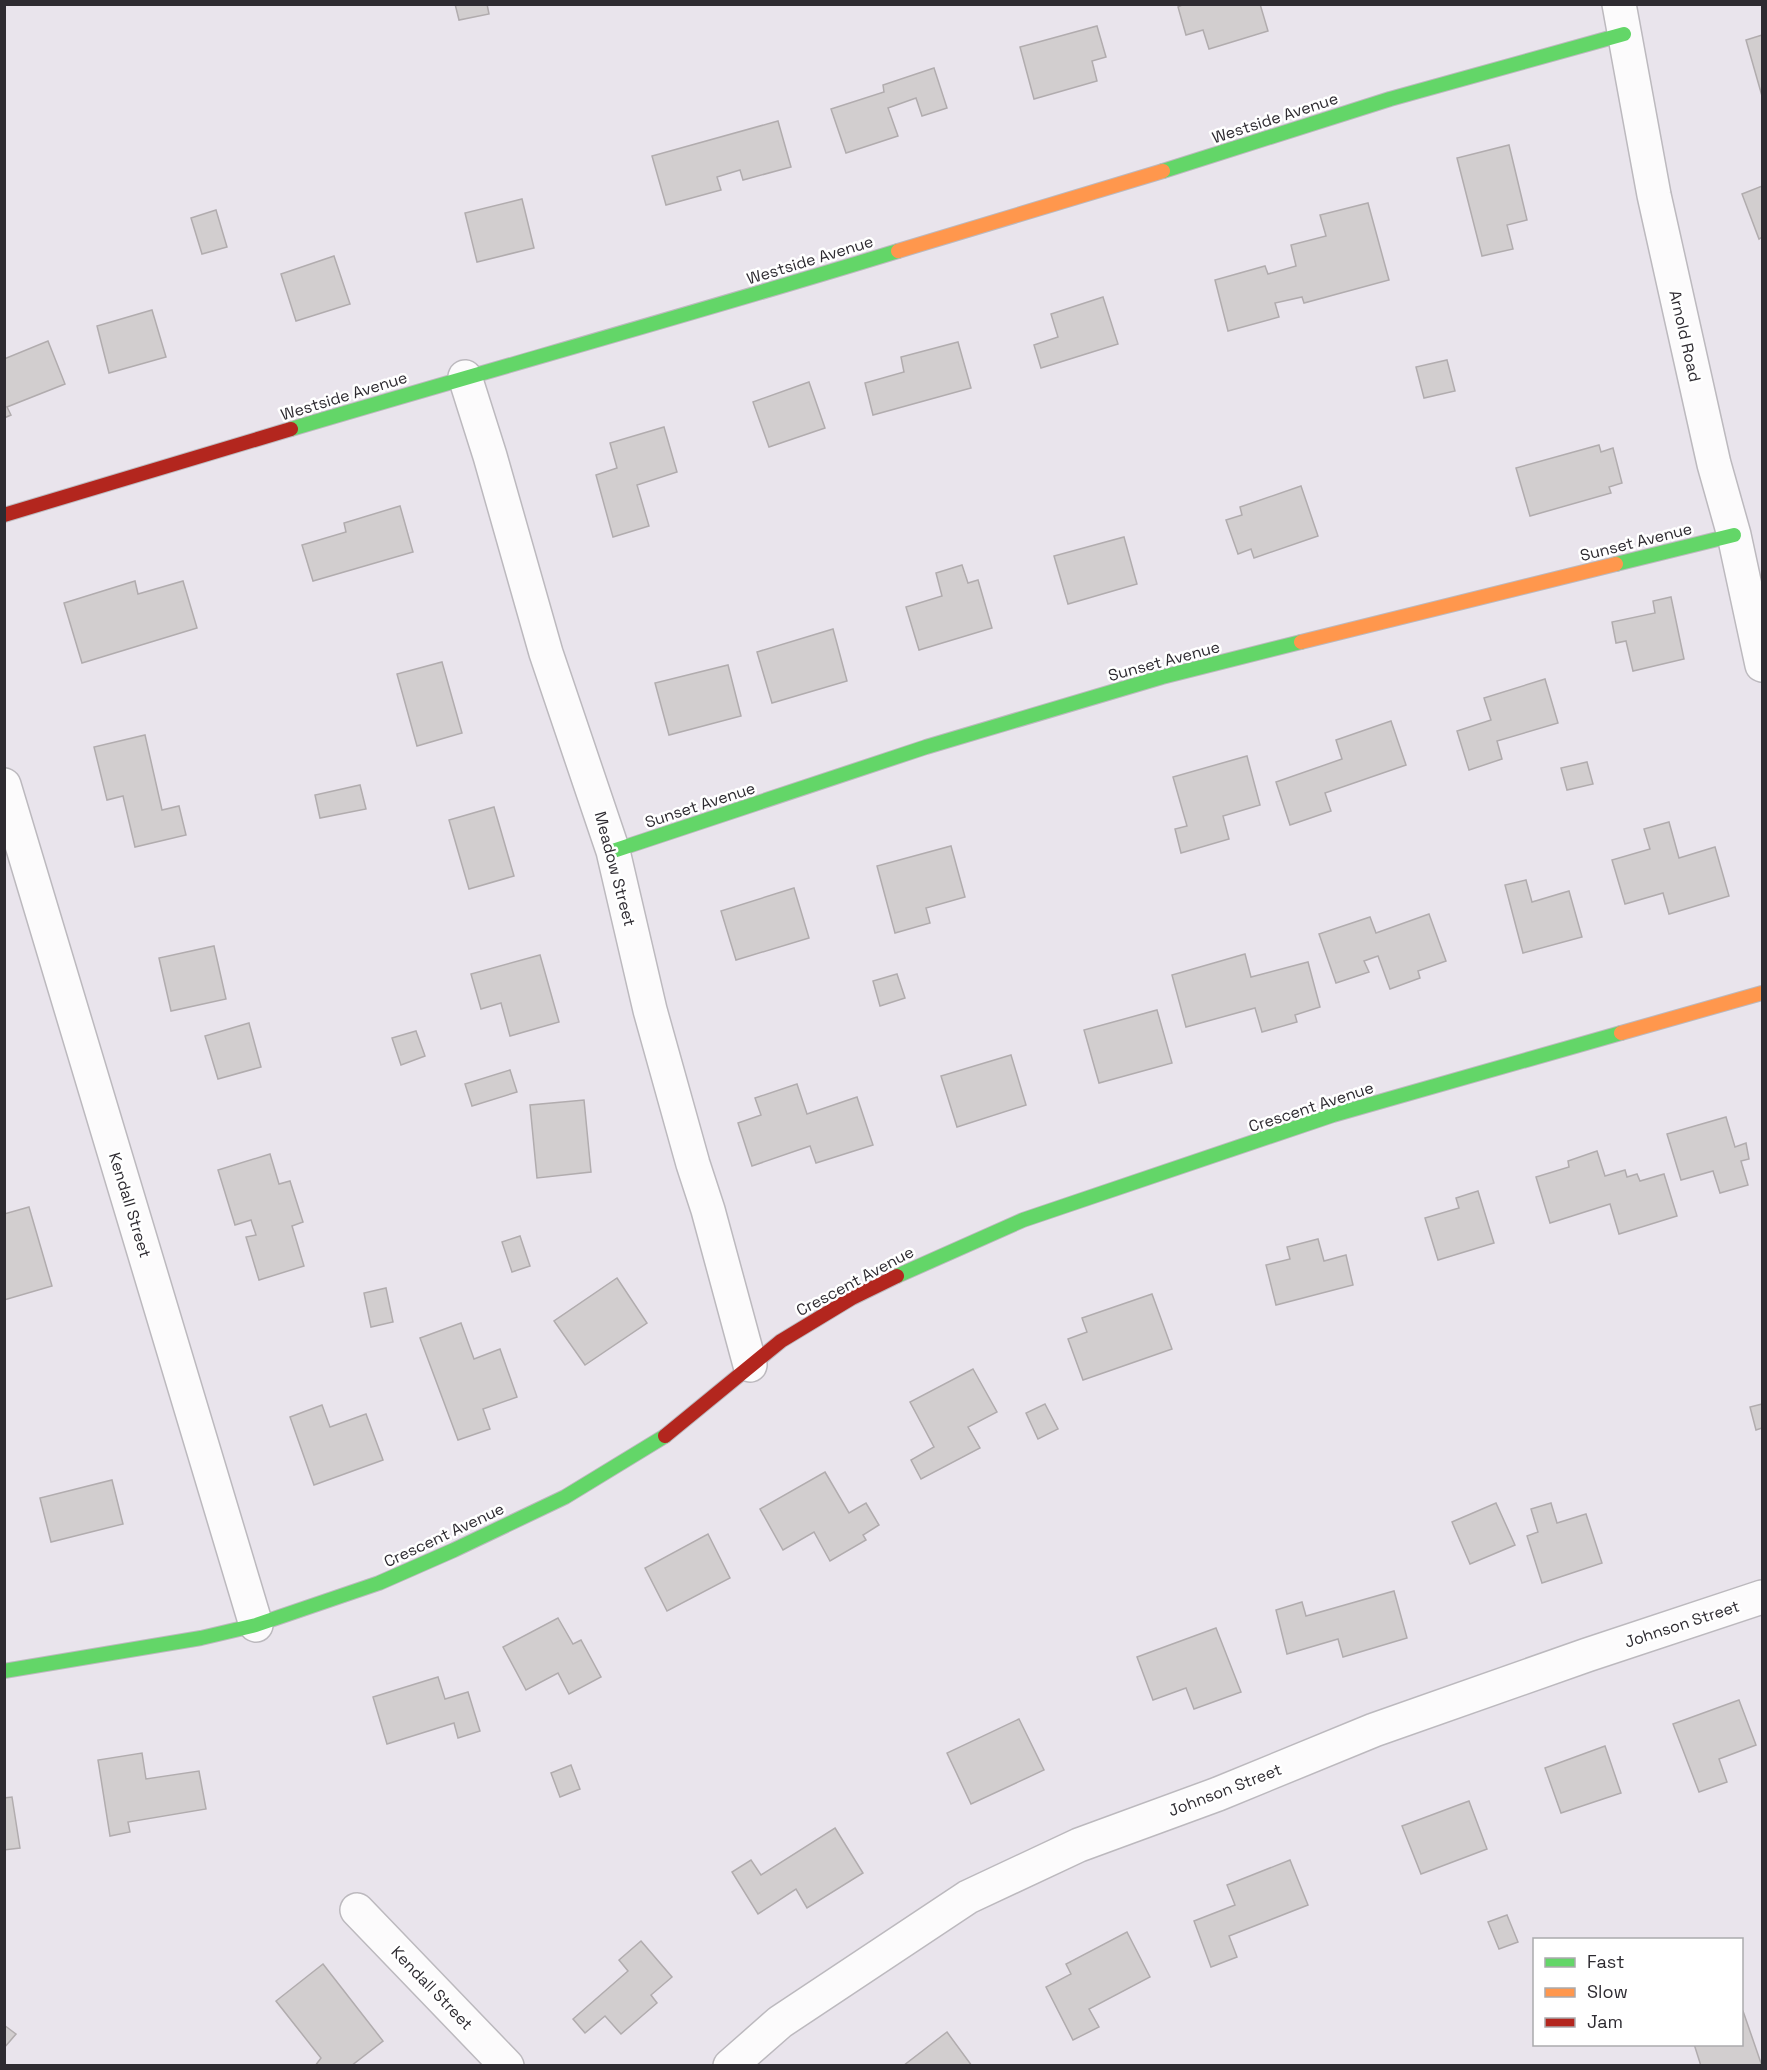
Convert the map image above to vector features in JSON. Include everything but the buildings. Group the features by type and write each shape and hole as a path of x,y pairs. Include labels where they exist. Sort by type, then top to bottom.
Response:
{"street":[{"name":"Westside Avenue","path":"4,515 465,377 608,338 1153,174 1390,99 1621,19"},
{"name":"Arnold Road","path":"1621,19 1656,206 1714,464 1734,535 1762,665"},
{"name":"Meadow Street","path":"465,377 546,653 613,851 650,1010 750,1365"},
{"name":"Sunset Avenue","path":"613,851 926,747 1162,677 1734,535"},
{"name":"Kendall Street","path":"4,785 256,1625"},
{"name":"Crescent Avenue","path":"4,1671 201,1638 256,1625 379,1583 564,1497 657,1442 781,1341 852,1298 925,1262 1023,1220 1333,1115 1762,993"},
{"name":"Johnson Street","path":"730,2066 780,2022 968,1897 1079,1845 1218,1794 1374,1730 1587,1655 1762,1597"},
{"name":"Kendall Street","path":"357,1910 507,2066"}],"traffic: fast":[{"path":"1163,171 1390,99 1624,34"},
{"path":"291,429 898,251"},
{"path":"1616,564 1734,535"},
{"path":"613,851 926,747 1162,677 1301,642"},
{"path":"897,1276 1023,1220 1333,1115 1621,1033"},
{"path":"4,1671 201,1638 256,1625 379,1583 565,1497 665,1436"}],"traffic: slow":[{"path":"898,251 1163,171"},
{"path":"1301,642 1616,564"},
{"path":"1621,1033 1762,993"}],"traffic: jam":[{"path":"4,515 291,429"},
{"path":"665,1436 781,1341 852,1298 897,1276"}]}
